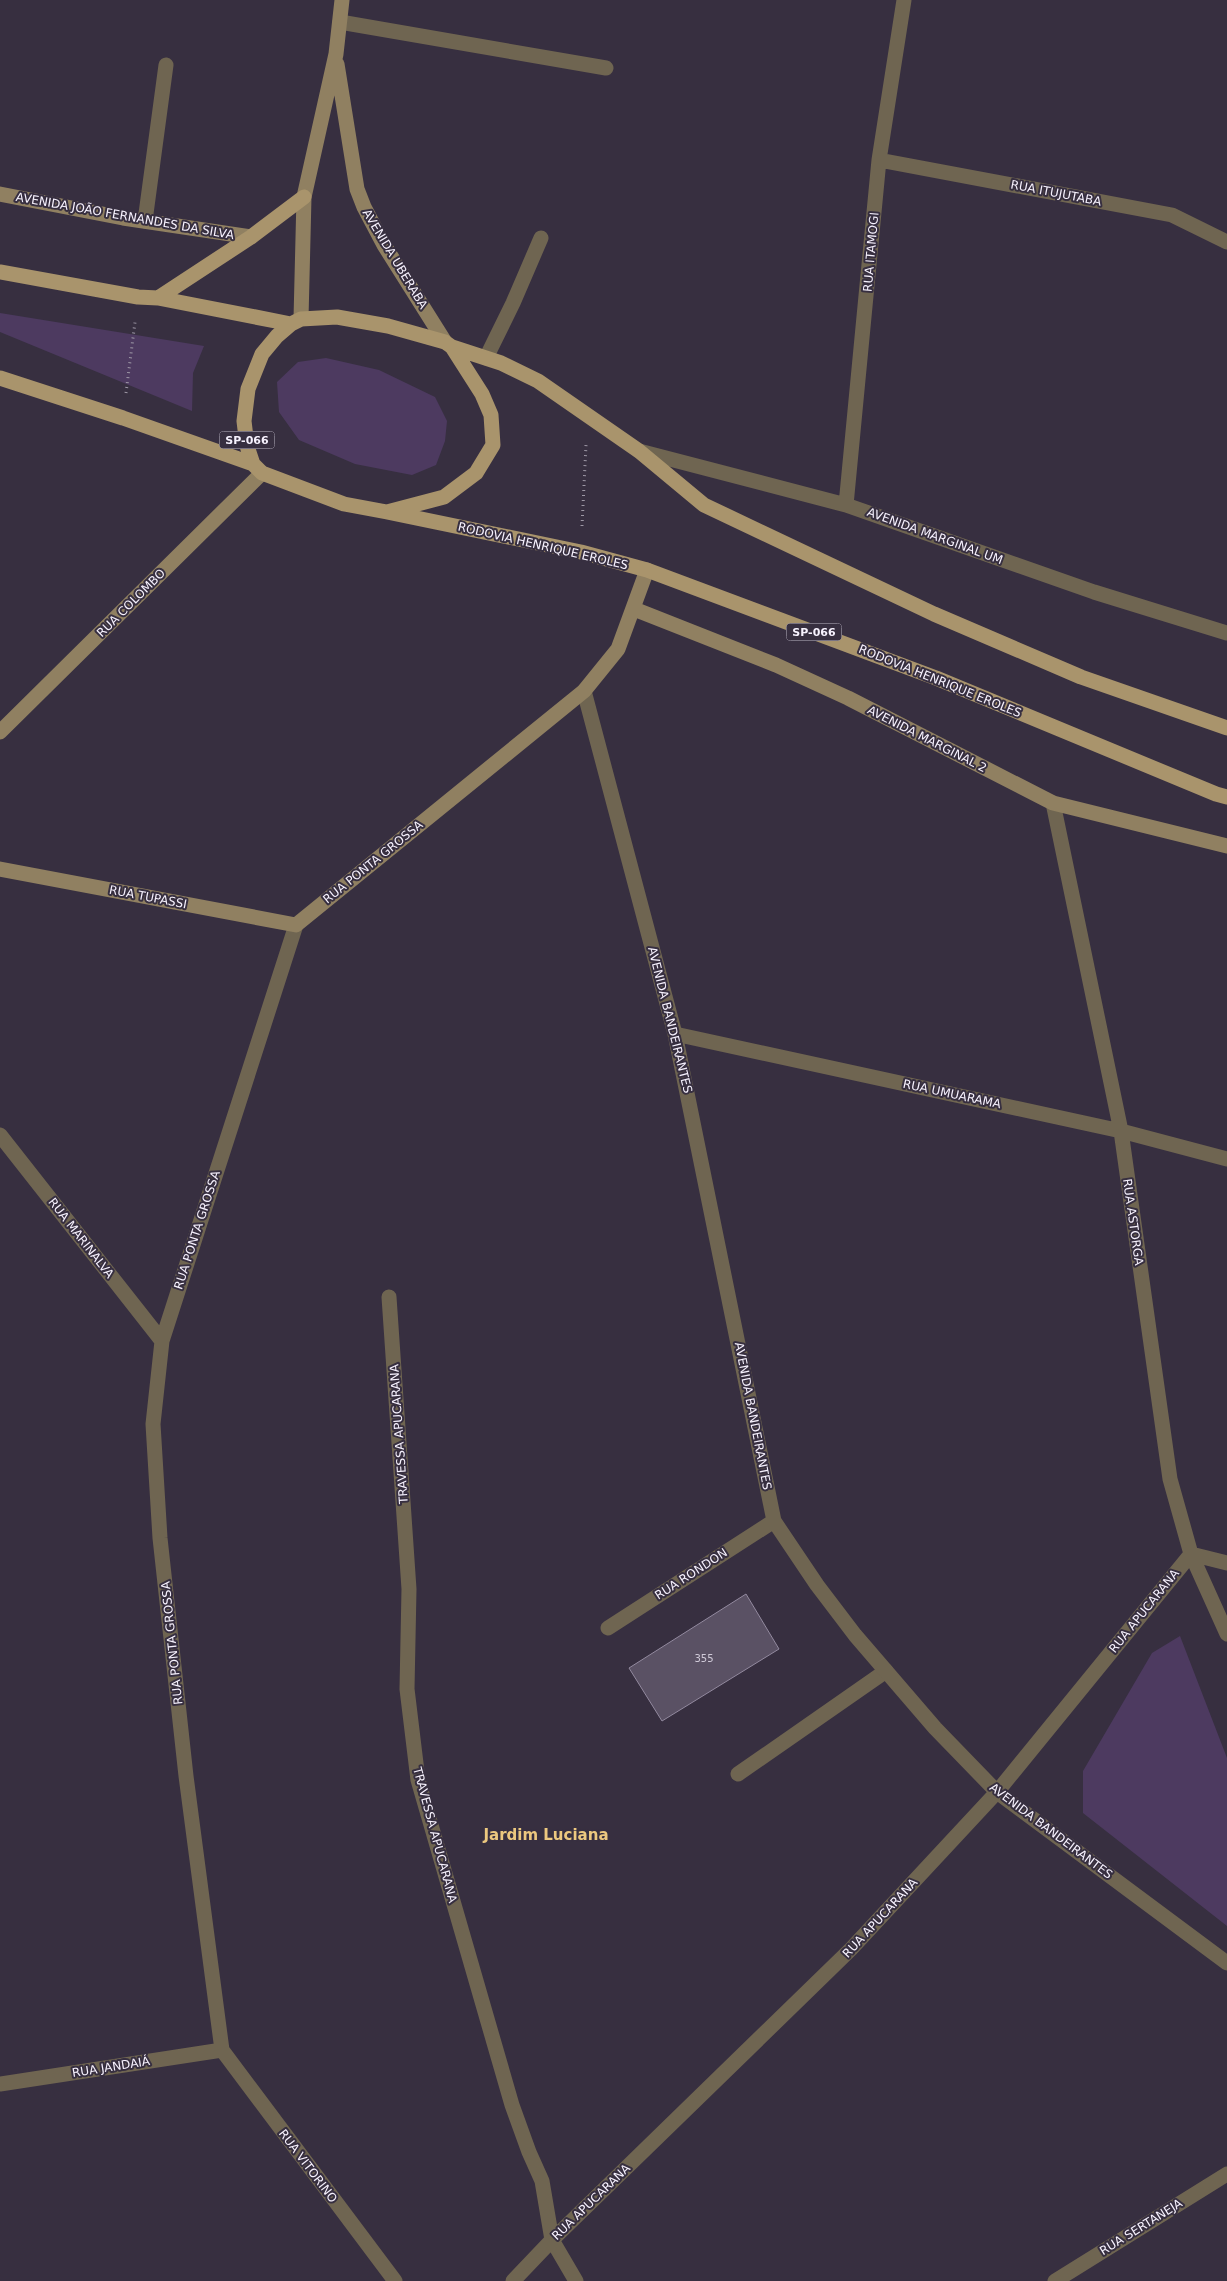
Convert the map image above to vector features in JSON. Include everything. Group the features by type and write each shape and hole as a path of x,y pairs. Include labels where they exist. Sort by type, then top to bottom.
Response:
{"main road":[{"path":"158,298 251,237 304,197"},
{"path":"0,272 138,297 158,298 296,322 337,318 388,326 448,344 501,363 538,381 639,451 704,505 926,610 1081,677 1227,728"},
{"name":"SP-066","path":"258,469 247,446 244,420 248,389 262,354 296,322"},
{"name":"SP-066","path":"0,378 123,418 344,504 386,512 444,497 476,473 493,445 491,415 482,394 448,344"},
{"name":"RODOVIA HENRIQUE EROLES","path":"386,512 581,552 648,570 936,678 1216,794 1227,796"}],"street":[{"name":"AVENIDA UBERABA","path":"296,322 304,197 336,54 342,0"},
{"name":"RUA ITAMOGI","path":"846,505 880,160 904,0"},
{"path":"340,22 606,68"},
{"name":"AVENIDA UBERABA","path":"336,54 357,189 364,208 384,245 448,344"},
{"path":"145,221 166,65"},
{"name":"RUA ITUJUTABA","path":"880,160 1172,215 1227,242"},
{"name":"AVENIDA JOÃO FERNANDES DA SILVA","path":"0,194 145,221 251,237"},
{"path":"486,358 513,303 541,238"},
{"name":"AVENIDA MARGINAL UM","path":"639,451 846,505 1094,592 1227,633"},
{"name":"RUA COLOMBO","path":"0,732 258,469"},
{"name":"RUA PONTA GROSSA","path":"222,2050 186,1776 160,1538 153,1424 162,1341 296,925 584,691 618,650 648,570"},
{"name":"AVENIDA MARGINAL 2","path":"634,610 785,669 848,698 1053,803 1227,846"},
{"name":"AVENIDA BANDEIRANTES","path":"584,691 676,1034 774,1521 817,1585 855,1635 935,1728 997,1792 1227,1963"},
{"name":"RUA ASTORGA","path":"1053,803 1121,1131 1170,1478 1190,1554 1227,1634"},
{"name":"RUA TUPASSI","path":"0,869 296,925"},
{"name":"RUA UMUARAMA","path":"676,1034 1121,1131 1227,1159"},
{"name":"RUA MARINALVA","path":"0,1135 162,1341"},
{"name":"TRAVESSA APUCARANA","path":"389,1297 409,1589 408,1689 418,1780 512,2105 528,2152 542,2180 552,2240"},
{"name":"RUA RONDON","path":"608,1628 774,1521"},
{"path":"1190,1554 1227,1562"},
{"name":"RUA APUCARANA","path":"513,2281 552,2240 851,1949 997,1792 1190,1554"},
{"path":"738,1774 886,1671"},
{"name":"RUA JANDAIÁ","path":"0,2084 222,2050"},
{"name":"RUA VITORINO","path":"222,2050 395,2281"},
{"name":"RUA SERTANEJA","path":"1055,2281 1227,2174"},
{"path":"552,2240 576,2281"}],"path":[{"path":"123,418 138,297"},
{"path":"581,552 587,415"}],"shaded area":[{"path":"0,313 204,346 193,373 192,411 0,332"},
{"path":"326,358 379,370 435,397 447,421 445,441 436,465 412,475 355,464 299,440 279,412 277,382 298,362"},
{"path":"1180,1636 1227,1758 1227,1926 1083,1813 1083,1771 1152,1653"}],"building":[{"path":"746,1594 779,1649 662,1721 629,1668"}],"district":[{"name":"Jardim Luciana","path":"546,1835"}]}
